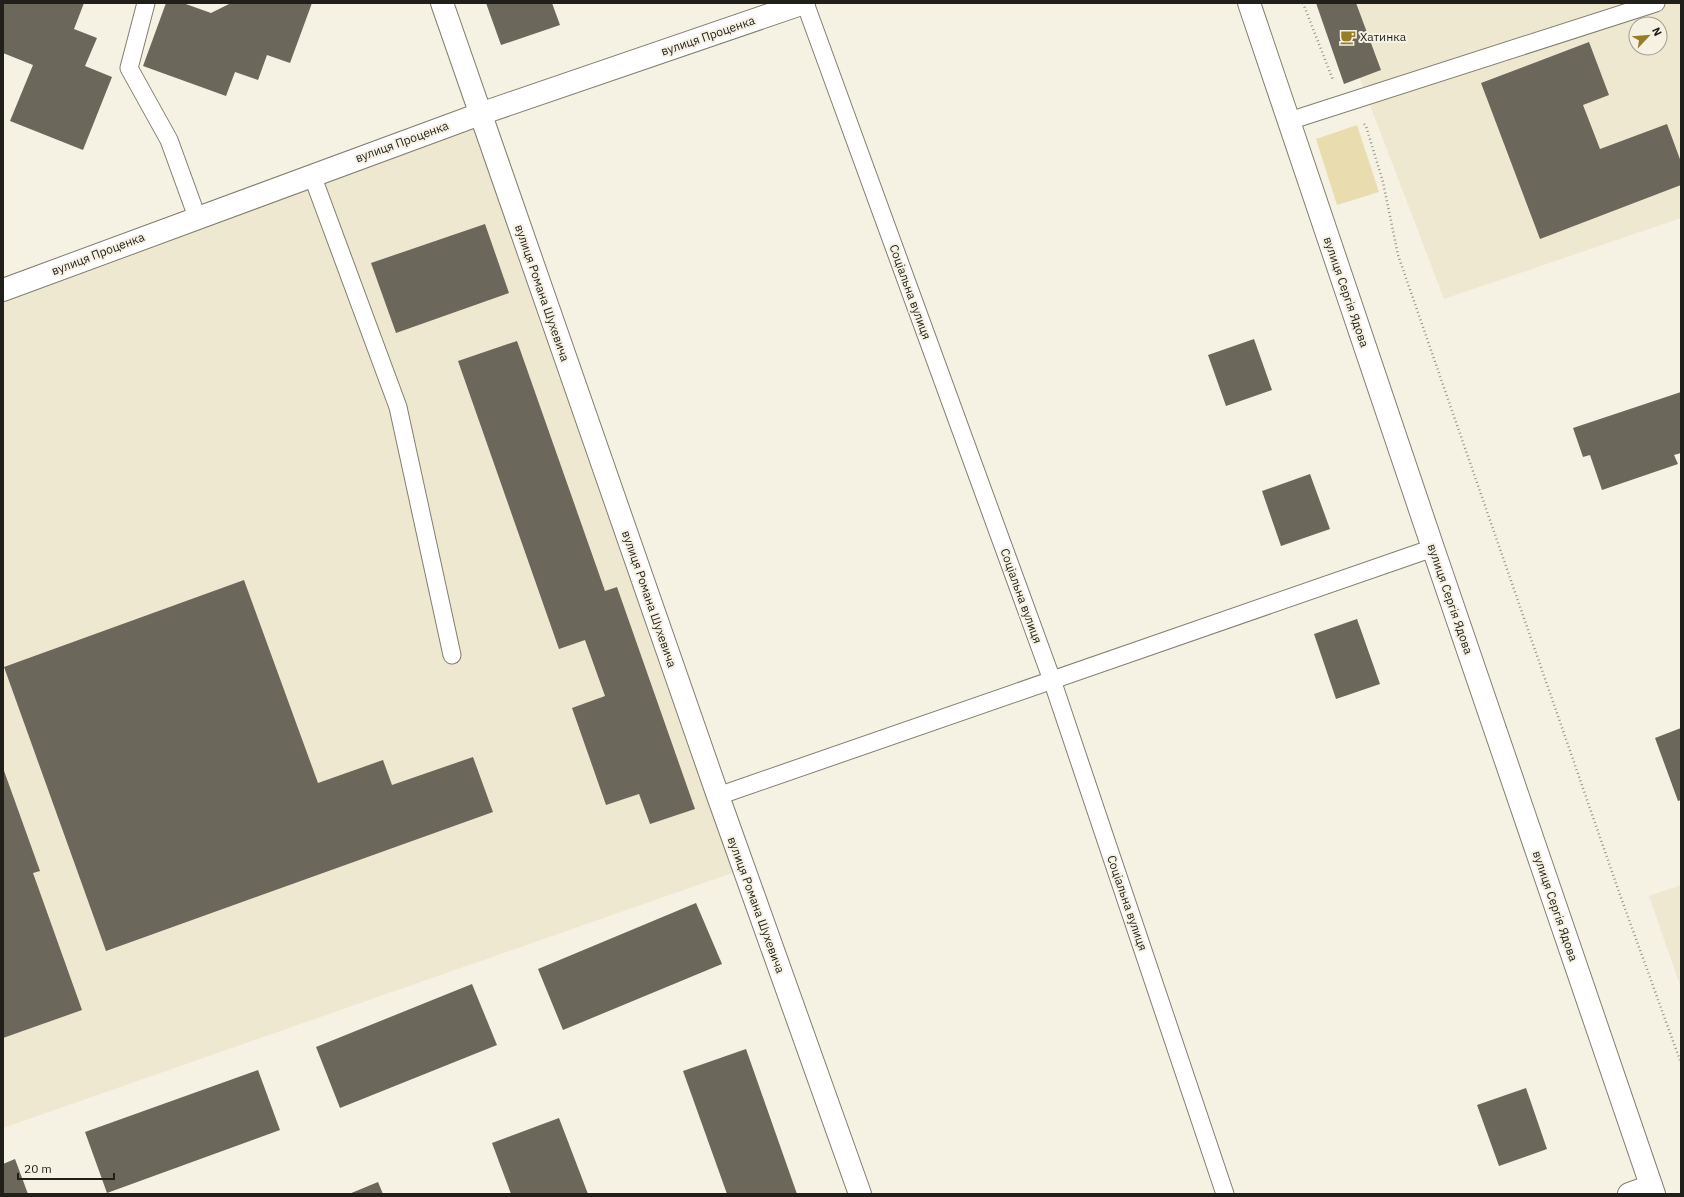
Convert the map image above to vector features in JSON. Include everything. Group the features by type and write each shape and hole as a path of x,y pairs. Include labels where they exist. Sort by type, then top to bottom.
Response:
{"street":[{"name":"вулиця Романа Шухевича","path":"442,3 718,796 860,1194"},
{"name":"вулиця Проценка","path":"3,290 197,217 480,114 804,3"},
{"name":"вулиця Сергія Ядова","path":"1250,3 1433,548 1653,1190"},
{"path":"1629,1194 1653,1190"}],"lane":[{"path":"146,3 129,68 170,140 197,217"},
{"name":"Соціальна вулиця","path":"804,3 1052,680 1225,1194"},
{"path":"1289,121 1656,3"},
{"path":"312,175 398,408 452,655"},
{"path":"718,796 1433,548"}],"path":[{"path":"1303,3 1342,104 1366,126 1383,182 1398,255 1619,892 1681,1063"}],"shaded area":[{"path":"1331,3 1681,3 1681,218 1444,299"},
{"path":"474,120 738,871 3,1128 3,297"},
{"path":"1357,125 1379,192 1337,205 1316,139"},
{"path":"1681,885 1681,988 1649,896"}],"building":[{"path":"3,3 84,3 74,29 97,38 85,66 112,77 83,150 10,121 33,65 3,53"},
{"path":"166,3 183,3 211,13 231,3 312,3 290,63 267,55 258,80 235,72 226,96 143,66"},
{"path":"486,3 552,3 560,25 501,45"},
{"name":"Хатинка","path":"1316,3 1356,3 1381,70 1344,84"},
{"path":"1589,42 1609,95 1583,105 1600,149 1667,124 1681,162 1681,185 1540,239 1481,83"},
{"path":"485,224 509,293 396,333 371,263"},
{"path":"1254,339 1272,390 1226,406 1208,355"},
{"path":"517,341 605,591 617,587 695,809 650,824 639,794 606,805 572,708 605,696 585,640 559,649 458,361"},
{"path":"1681,392 1681,453 1674,455 1678,464 1602,490 1590,455 1583,457 1573,428"},
{"path":"1310,474 1330,529 1281,546 1262,491"},
{"path":"244,580 318,783 383,760 392,785 473,757 493,812 106,951 4,667"},
{"path":"1357,619 1380,684 1336,699 1314,634"},
{"path":"1681,728 1681,800 1678,801 1655,738"},
{"path":"3,768 40,871 33,873 82,1010 3,1038"},
{"path":"696,903 722,964 563,1030 538,969"},
{"path":"472,984 497,1045 340,1108 316,1047"},
{"path":"746,1049 797,1194 727,1194 683,1071"},
{"path":"258,1070 280,1130 107,1193 85,1132"},
{"path":"1526,1088 1547,1149 1499,1166 1477,1105"},
{"path":"559,1118 588,1194 511,1194 492,1143"},
{"path":"15,1159 28,1194 3,1194 3,1164"},
{"path":"378,1182 383,1194 349,1194"}],"place":[{"name":"Хатинка","path":"1348,37"}]}
